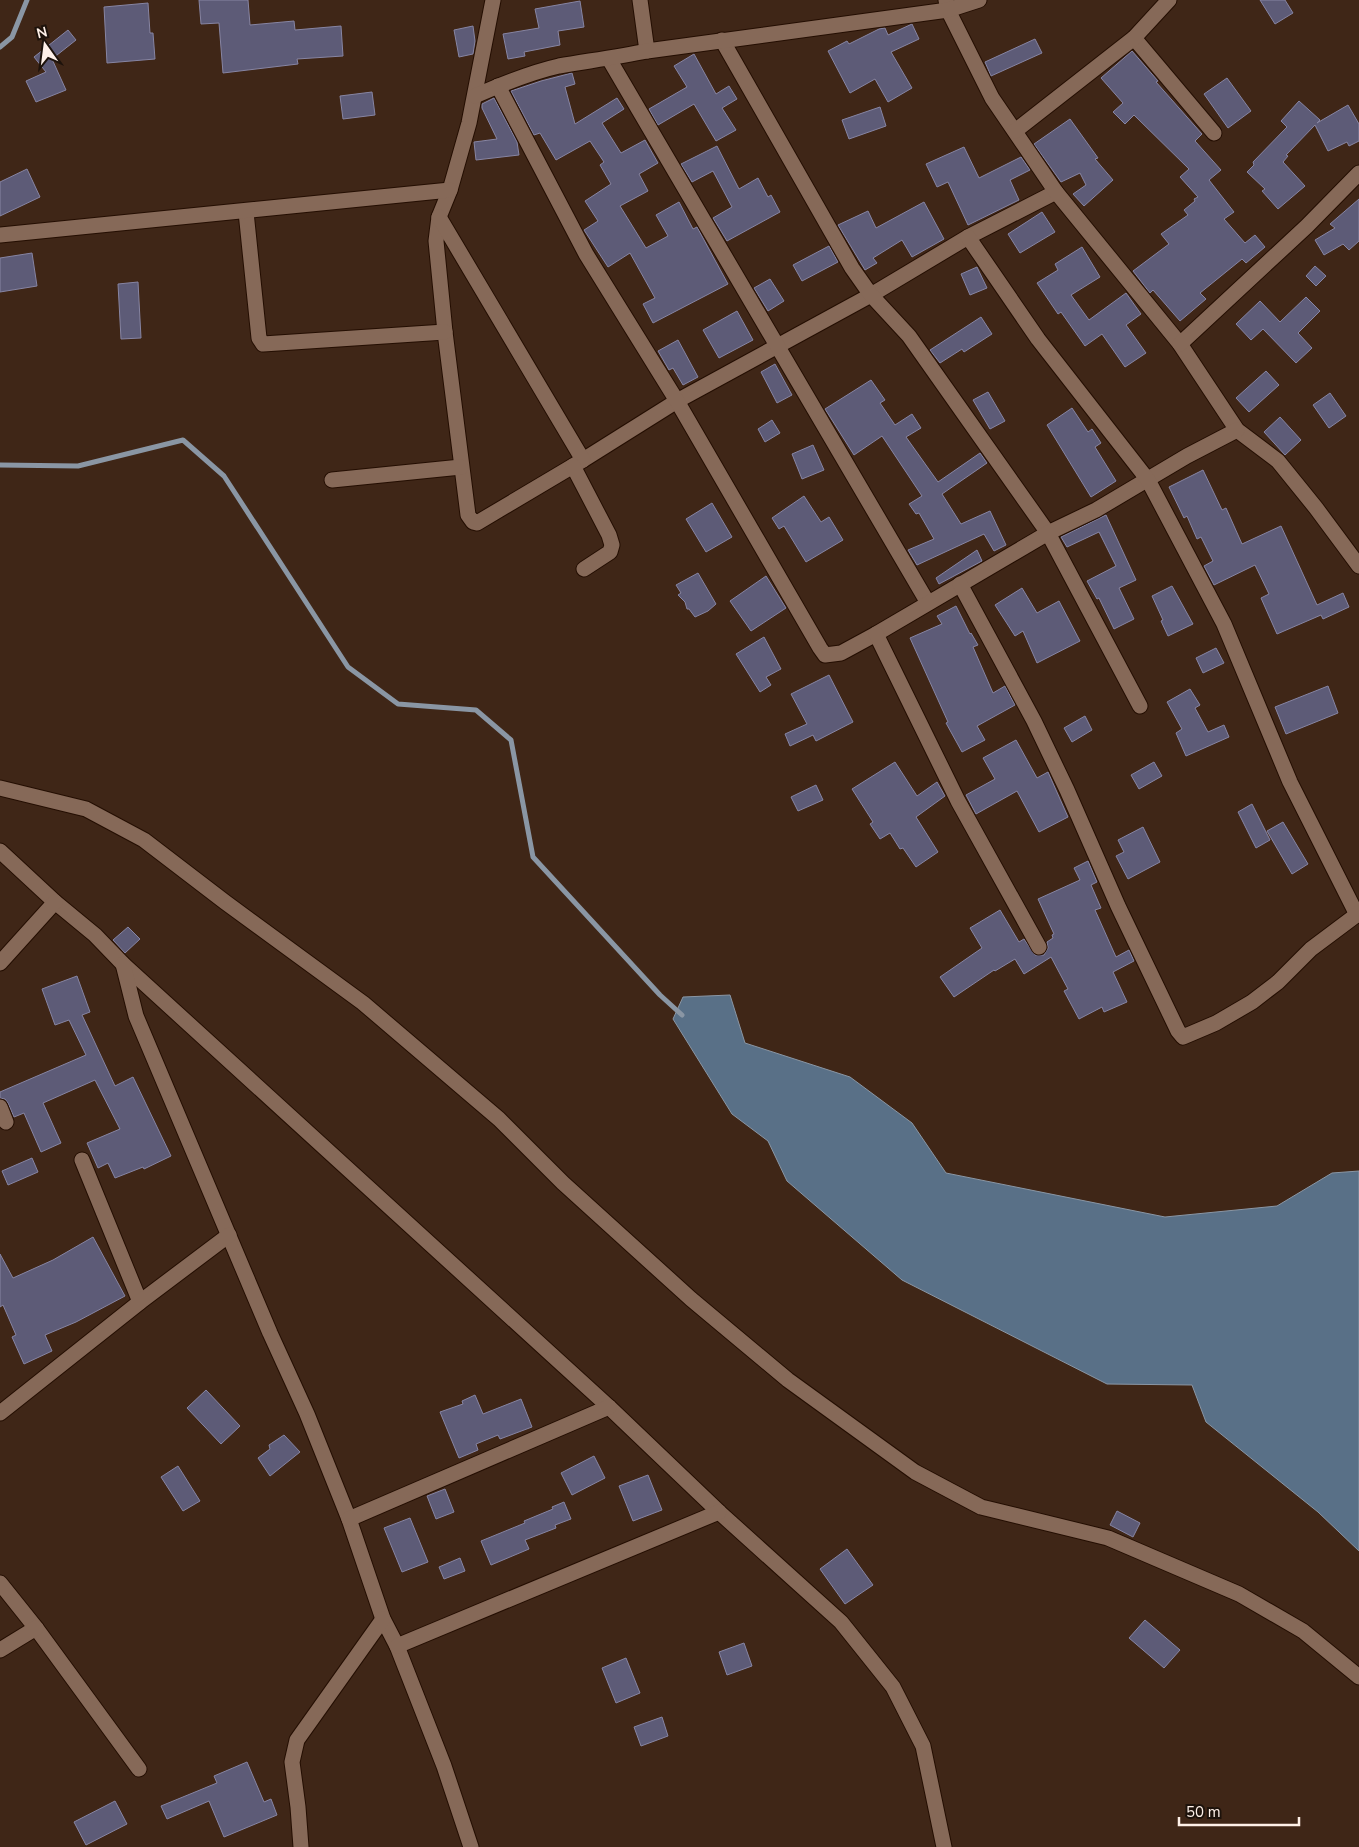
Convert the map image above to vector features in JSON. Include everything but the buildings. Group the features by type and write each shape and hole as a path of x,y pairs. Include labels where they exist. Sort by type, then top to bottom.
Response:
{"street":[{"path":"493,0 475,96 450,190 439,217 436,241 444,332 461,467 468,515 473,522 477,523 578,463 676,401 871,295 968,237 1056,192"},
{"path":"640,0 647,51"},
{"path":"475,96 557,66 979,0"},
{"path":"1015,131 1134,38 1169,0"},
{"path":"947,5 992,98 1056,192 1180,344 1237,430 1278,461 1359,566"},
{"path":"1134,38 1214,133"},
{"path":"722,40 852,268 871,295 910,336 1048,532 1140,706"},
{"path":"609,59 928,603"},
{"path":"498,86 586,254 676,401 825,655 841,653 876,634 1048,532 1096,510 1187,456 1237,430"},
{"path":"1180,344 1307,226 1359,173"},
{"path":"0,235 246,212 450,190"},
{"path":"246,212 259,338 263,344 444,332"},
{"path":"439,217 578,463 609,534 612,545 610,552 584,569"},
{"path":"960,584 1034,721 1067,790 1118,906 1178,1031 1183,1037 1216,1023 1252,1002 1278,982 1311,949 1358,914 1290,782 1224,624 1148,480 1038,339 968,237"},
{"path":"332,480 461,467"},
{"path":"876,634 958,801 1038,947"},
{"path":"0,788 86,809 144,840 363,1003 499,1119 563,1183 691,1299 788,1380 914,1472 981,1507 1108,1538 1239,1594 1303,1631 1359,1677"},
{"path":"0,851 54,902 95,935 122,964 609,1407 718,1512 841,1622 893,1687 924,1746 944,1847"},
{"path":"1,961 54,902"},
{"path":"122,964 136,1016 270,1334 307,1414 350,1519 383,1619 396,1646 444,1766 471,1847"},
{"path":"0,1107 6,1122"},
{"path":"82,1160 140,1302"},
{"path":"0,1413 228,1235"},
{"path":"350,1519 609,1407"},
{"path":"396,1646 718,1512"},
{"path":"0,1583 36,1628 140,1769"},
{"path":"301,1847 292,1762 298,1740 383,1619"},
{"path":"0,1650 36,1628"}],"water":[{"path":"730,995 745,1043 850,1077 912,1123 946,1173 1165,1217 1277,1206 1332,1173 1359,1171 1359,1551 1318,1512 1206,1422 1192,1385 1107,1384 902,1280 787,1181 768,1141 732,1114 673,1019 683,997"}],"waterway":[{"path":"0,47 12,37 27,0"},
{"path":"0,465 78,466 183,440 224,476 348,667 398,704 476,710 511,740 533,857 660,995 682,1015"}]}
